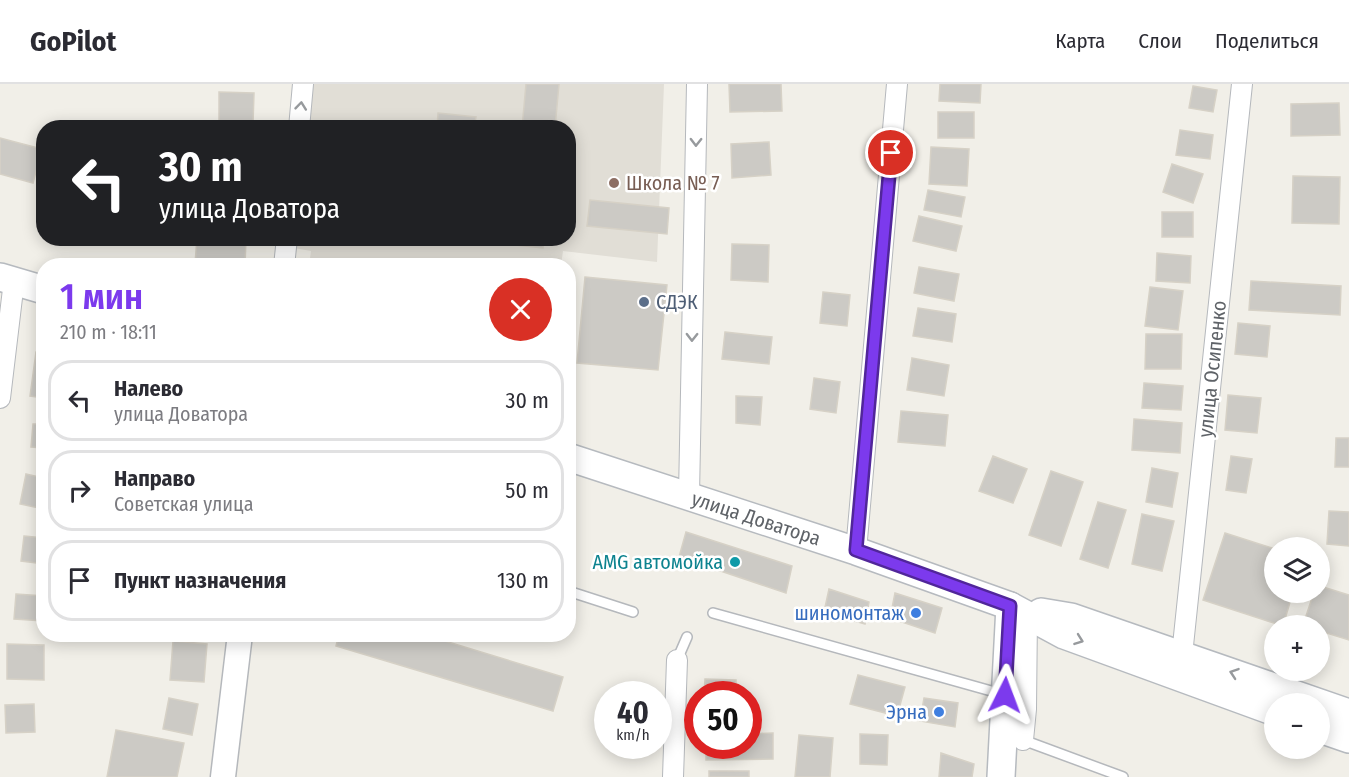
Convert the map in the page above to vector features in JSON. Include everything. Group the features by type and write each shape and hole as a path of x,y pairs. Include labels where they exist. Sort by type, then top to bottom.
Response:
{"main road":[{"path":"7,279 36,288"},
{"name":"улица Доватора","path":"576,460 856,550 1018,610 1064,635 1264,708"},
{"name":"улица Доватора","path":"1018,610 1071,617 1349,713"},
{"path":"1001,777 1005,695 1018,610"},
{"path":"1330,732 1349,739"}],"street":[{"path":"300,120 303,84"},
{"path":"689,495 697,84"},
{"path":"856,550 897,84"},
{"name":"улица Осипенко","path":"1182,655 1242,84"},
{"path":"0,398 7,279"},
{"path":"1018,610 1026,709 1023,740"},
{"path":"223,777 239,642"},
{"path":"673,777 677,660"}],"lane":[{"path":"576,594 633,612"},
{"path":"713,613 1005,695"},
{"path":"677,660 687,637"},
{"path":"1023,740 1123,777"}],"shaded area":[{"name":"Школа № 7","path":"312,84 664,84 657,262 563,251 562,258 310,258 311,251 294,248 294,246 576,246 576,120 308,120"}],"building":[{"path":"526,84 559,84 556,120 523,120"},
{"path":"729,84 781,84 782,111 730,112"},
{"path":"940,84 981,84 980,103 939,101"},
{"path":"1193,86 1217,90 1213,112 1189,108"},
{"path":"219,92 254,93 253,120 219,120"},
{"path":"1339,103 1340,135 1291,136 1291,104"},
{"path":"938,112 974,112 974,138 938,138"},
{"path":"438,113 476,117 475,120 438,120"},
{"path":"1180,130 1213,135 1210,159 1176,155"},
{"path":"0,138 36,147 36,172 33,183 0,174"},
{"path":"769,142 771,175 732,178 731,144"},
{"path":"931,147 969,149 967,186 929,184"},
{"path":"1172,164 1203,174 1193,203 1163,192"},
{"path":"1293,176 1340,177 1339,224 1292,223"},
{"path":"928,190 965,197 961,217 924,210"},
{"path":"590,200 669,208 667,234 587,226"},
{"path":"1162,212 1193,212 1193,237 1162,237"},
{"path":"919,216 962,226 956,251 913,241"},
{"path":"732,244 769,245 768,282 731,280"},
{"path":"196,246 246,246 245,258 195,258"},
{"path":"1157,253 1191,256 1190,283 1156,281"},
{"path":"919,267 959,274 954,301 914,293"},
{"path":"585,277 667,285 658,370 577,363"},
{"path":"1251,281 1341,286 1340,315 1249,310"},
{"path":"1150,287 1183,291 1178,330 1145,326"},
{"path":"823,292 850,295 847,326 820,323"},
{"path":"918,308 956,314 952,342 913,336"},
{"path":"1238,323 1270,326 1267,357 1235,354"},
{"path":"725,332 772,337 769,364 722,359"},
{"path":"1146,334 1182,334 1181,369 1145,369"},
{"path":"36,352 36,397 30,396"},
{"path":"912,358 949,365 944,396 907,390"},
{"path":"814,378 840,382 836,413 810,409"},
{"path":"1144,383 1183,386 1181,410 1142,408"},
{"path":"1228,395 1261,398 1257,433 1225,430"},
{"path":"736,396 762,397 760,425 736,423"},
{"path":"901,411 948,415 945,446 898,442"},
{"path":"1134,419 1182,423 1180,453 1132,450"},
{"path":"33,424 36,424 36,447 31,447"},
{"path":"1336,438 1349,438 1349,467 1335,467"},
{"path":"993,456 1027,469 1013,503 979,491"},
{"path":"1231,456 1252,459 1246,493 1226,490"},
{"path":"1152,468 1178,473 1172,507 1146,502"},
{"path":"1051,471 1083,482 1061,546 1029,535"},
{"path":"26,474 36,476 36,507 20,504"},
{"path":"1098,502 1126,510 1108,568 1080,559"},
{"path":"1329,511 1349,512 1349,546 1330,544 1330,537 1327,537"},
{"path":"1142,514 1174,521 1162,571 1132,564"},
{"name":"AMG автомойка","path":"686,532 792,566 786,593 679,557"},
{"path":"1225,533 1264,545 1264,603 1290,603 1286,615 1264,615 1264,620 1203,600"},
{"path":"24,536 36,537 36,563 21,561"},
{"path":"829,589 869,602 865,624 824,612"},
{"path":"1330,589 1349,595 1349,640 1330,634 1330,615 1306,615 1310,603 1330,603"},
{"name":"шиномонтаж","path":"895,593 942,608 935,633 890,618"},
{"path":"16,594 36,595 36,620 14,619"},
{"path":"173,642 207,644 204,682 170,680"},
{"path":"337,642 448,642 563,677 553,711 336,646"},
{"path":"7,644 44,645 44,680 7,679"},
{"path":"858,675 905,687 897,716 850,704"},
{"path":"705,679 736,680 736,681 705,681"},
{"path":"169,698 198,704 192,735 163,729"},
{"name":"Эрна","path":"924,698 958,703 955,727 920,721"},
{"path":"34,704 35,732 6,733 5,705"},
{"path":"116,730 184,743 177,777 107,777"},
{"path":"762,733 773,733 773,759 706,760 762,759"},
{"path":"860,734 888,735 887,765 860,764"},
{"path":"799,735 833,738 830,777 795,777"},
{"path":"941,753 974,764 972,777 939,777"},
{"path":"709,771 749,771 749,777 709,777"}],"place":[{"name":"Школа № 7","path":"614,183"},
{"name":"СДЭК","path":"644,302"},
{"name":"AMG автомойка","path":"735,562"},
{"name":"шиномонтаж","path":"916,613"},
{"name":"Эрна","path":"939,712"}],"route":[{"path":"891,153 856,550 1010,606 1005,695"}]}
